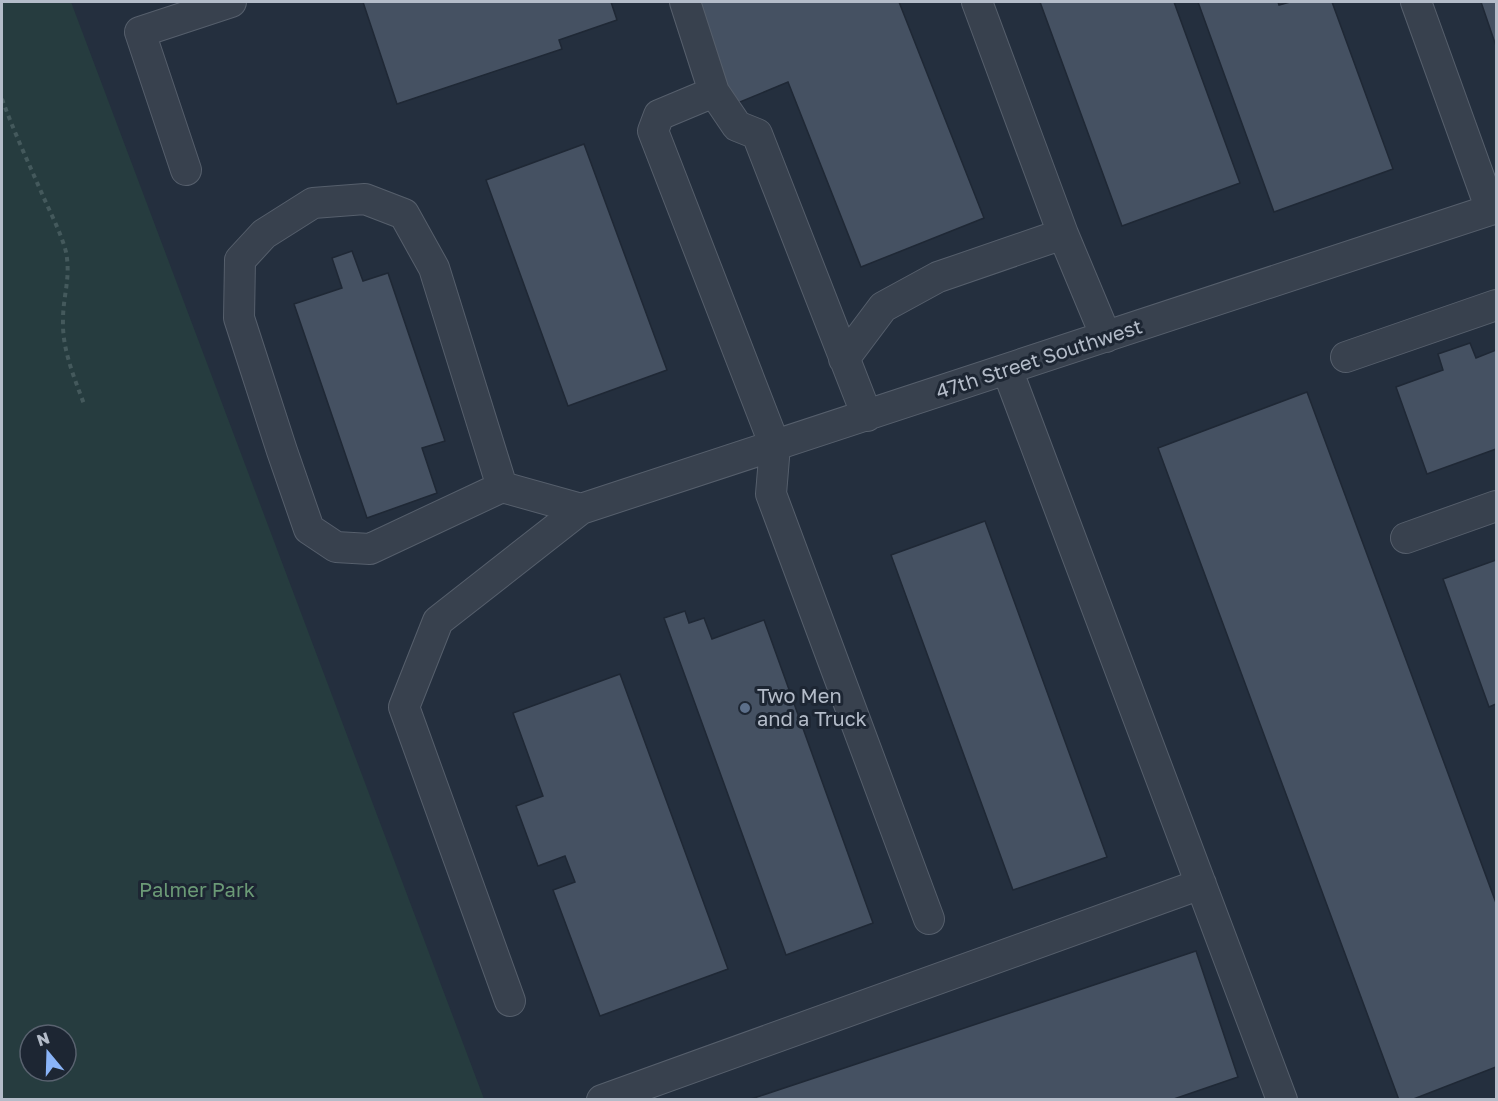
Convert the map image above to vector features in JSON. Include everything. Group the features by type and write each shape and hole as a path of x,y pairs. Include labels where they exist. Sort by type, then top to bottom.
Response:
{"street":[{"path":"186,171 140,32 231,2"},
{"path":"685,2 714,92 737,126 757,134 867,416"},
{"path":"977,2 1064,234 1106,337"},
{"path":"1416,2 1494,209"},
{"path":"714,92 659,115 653,131 775,446 771,494 929,919"},
{"path":"502,487 434,268 404,214 365,199 313,202 264,234 240,260 239,318 309,529 336,547 370,549 502,487 581,509"},
{"name":"47th Street Southwest","path":"581,509 1494,209"},
{"path":"844,359 883,307 938,277 1064,234"},
{"path":"1346,357 1497,305"},
{"path":"1007,369 1282,1100"},
{"path":"1406,538 1497,506"},
{"path":"510,1001 404,707 438,621 581,509"},
{"path":"602,1100 1201,884"}],"path":[{"path":"2,99 65,250 68,286 63,320 64,339 70,367 84,404"}],"green space":[{"name":"Palmer Park","path":"2,2 71,2 484,1099 2,1099"}],"building":[{"path":"363,2 611,2 617,20 559,40 562,49 397,104"},
{"path":"689,2 899,2 984,218 861,267 788,82 728,107"},
{"path":"1040,2 1174,2 1240,183 1122,226"},
{"path":"1198,2 1278,2 1279,5 1290,2 1332,2 1393,169 1274,212"},
{"path":"1481,2 1496,2 1496,46"},
{"path":"584,144 667,370 568,406 486,180"},
{"path":"352,251 363,281 388,273 445,441 422,448 437,493 367,518 294,304 342,288 332,258"},
{"path":"1470,343 1476,358 1496,350 1496,449 1427,474 1396,387 1443,370 1438,354"},
{"path":"1307,392 1496,903 1496,1067 1411,1100 1399,1100 1158,448"},
{"path":"985,521 1107,857 1013,890 891,555"},
{"path":"1496,560 1496,704 1489,707 1443,579"},
{"path":"685,611 689,623 704,618 712,639 764,620 873,923 786,955 664,618"},
{"path":"620,674 728,969 600,1016 553,890 575,882 565,856 538,866 516,806 543,796 513,713"},
{"path":"1196,951 1238,1077 1171,1100 748,1100"}],"place":[{"name":"Two Men and a Truck","path":"745,708"}]}
